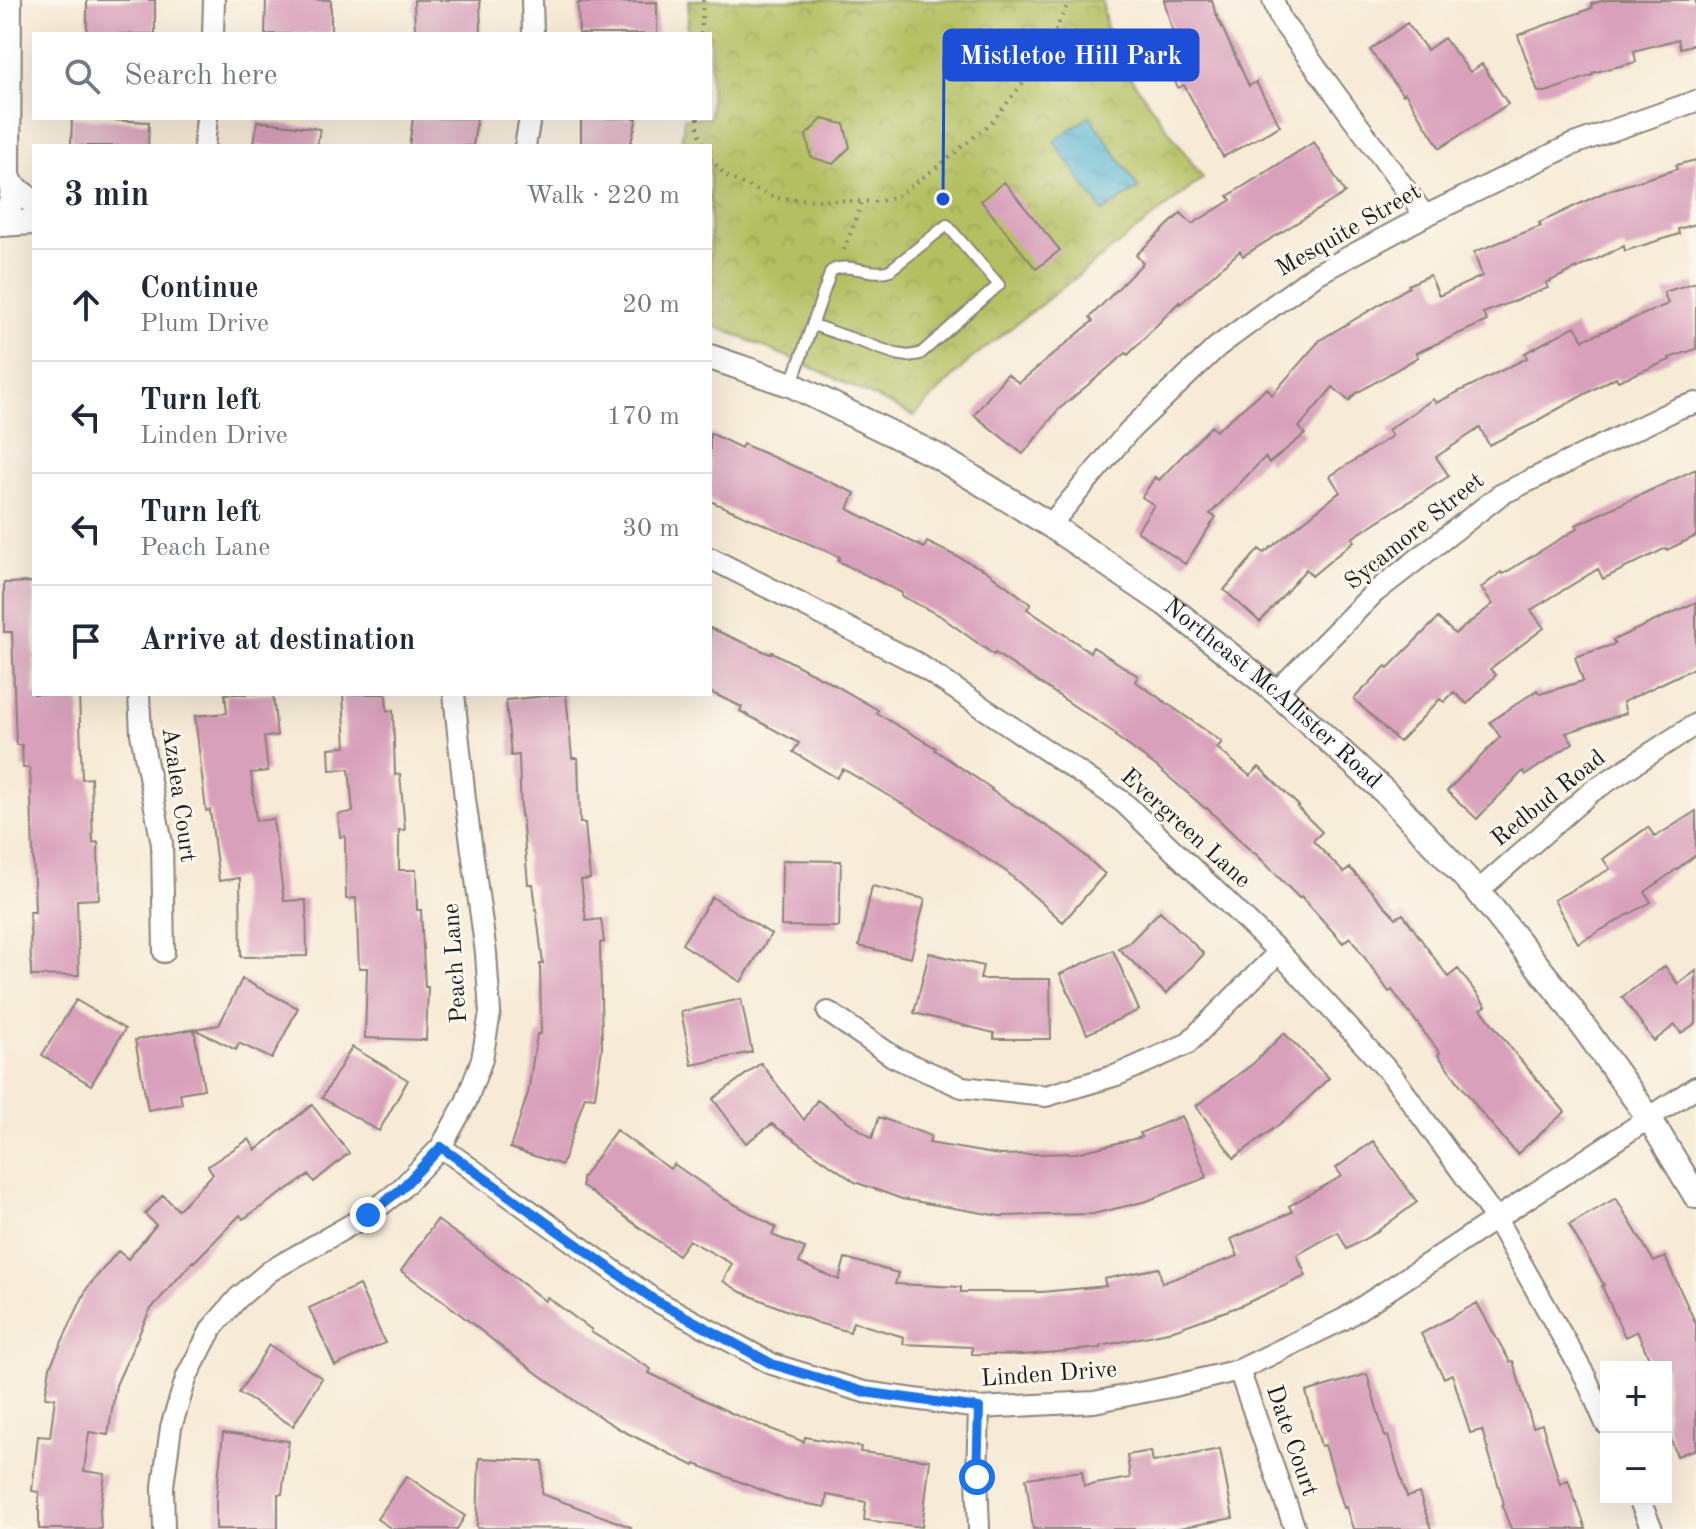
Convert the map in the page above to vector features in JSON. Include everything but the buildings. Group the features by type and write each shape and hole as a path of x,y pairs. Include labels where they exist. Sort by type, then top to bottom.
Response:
{"street":[{"path":"0,222 13,196 7,175 9,0"},
{"path":"213,32 214,0"},
{"path":"532,0 533,32"},
{"path":"1273,0 1281,20 1425,216"},
{"name":"Mesquite Street","path":"1050,525 1129,431 1217,347 1315,275 1425,216 1571,145 1696,101"},
{"path":"204,144 207,120"},
{"path":"525,144 530,120"},
{"path":"7,175 32,201"},
{"path":"0,222 32,222"},
{"name":"Northeast McAllister Road","path":"712,358 792,385 937,456 1050,525 1166,604 1276,692 1385,792 1478,891 1563,998 1649,1118 1696,1196"},
{"name":"Sycamore Street","path":"1276,692 1374,593 1500,495 1679,408 1696,403"},
{"name":"Evergreen Lane","path":"712,559 915,662 1123,802 1279,952 1392,1075 1496,1219 1586,1378 1600,1410"},
{"name":"Azalea Court","path":"139,696 141,734 162,844 164,952"},
{"name":"Peach Lane","path":"164,1529 163,1486 171,1427 187,1376 212,1328 238,1298 270,1271 368,1215 400,1190 441,1147 466,1102 482,1059 490,1013 486,953 454,696"},
{"name":"Redbud Road","path":"1478,891 1591,792 1696,724"},
{"path":"828,1012 894,1057 962,1087 1046,1096 1117,1075 1187,1044 1279,952"},
{"name":"Linden Drive","path":"441,1147 653,1299 772,1364 864,1392 979,1408 1094,1402 1239,1370 1344,1319 1696,1087"},
{"name":"Date Court","path":"1239,1370 1295,1529"},
{"path":"979,1408 979,1529"},
{"path":"1642,1505 1652,1529"}],"lane":[{"path":"792,385 831,271 838,267 881,274 947,225 999,285 920,354 896,354 813,325"}],"path":[{"path":"701,32 703,0"},
{"path":"712,161 729,178 775,198 878,202 899,195 992,122 1041,60 1068,0"},
{"path":"698,120 703,144"},
{"path":"838,267 862,202"}],"green space":[{"path":"689,0 1102,0 1110,49 1203,178 970,360 914,416 818,370 712,325 712,144 681,144 684,120 712,120 712,32 687,32"}],"water":[{"path":"1090,116 1139,188 1103,212 1054,141"}],"place":[{"name":"Mistletoe Hill Park","path":"943,199"}],"route":[{"path":"368,1215 400,1190 441,1147 653,1299 772,1364 864,1392 979,1408 977,1477"}]}
